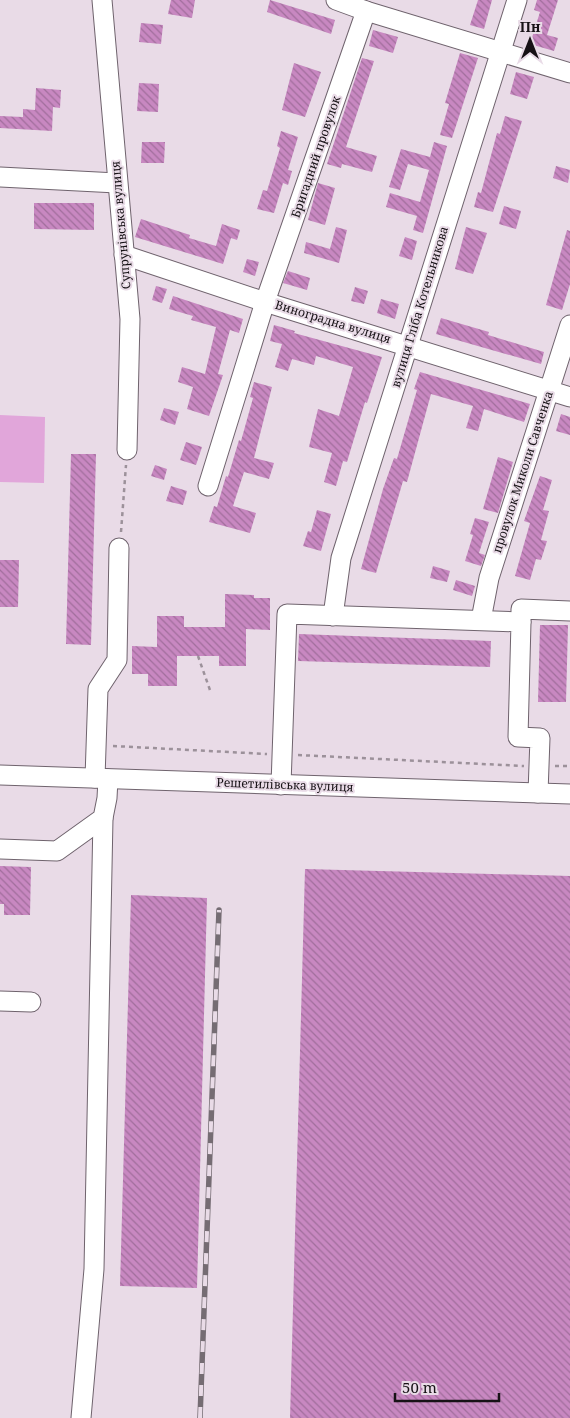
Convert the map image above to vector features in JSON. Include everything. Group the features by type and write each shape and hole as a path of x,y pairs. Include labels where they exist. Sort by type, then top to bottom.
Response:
{"street":[{"name":"Супрунівська вулиця","path":"102,0 130,319 127,450"},
{"path":"336,0 366,11 570,73"},
{"name":"вулиця Гліба Котельникова","path":"333,616 341,558 517,0"},
{"name":"Бригадний провулок","path":"208,486 265,302 366,11"},
{"path":"0,177 117,183"},
{"name":"Виноградна вулиця","path":"124,255 265,302 570,397"},
{"name":"провулок Миколи Савченка","path":"481,620 489,578 570,325"},
{"path":"81,1418 94,1269 103,818 107,798 96,746 98,689 117,660 119,548"},
{"path":"538,793 540,738 518,737 521,609 570,611"},
{"path":"281,785 287,614 521,622"},
{"name":"Решетилівська вулиця","path":"0,775 570,794"},
{"path":"0,849 56,851 103,818"},
{"path":"0,1001 30,1002"}],"path":[{"path":"119,548 127,450"},
{"path":"198,656 211,693"},
{"path":"96,746 570,766"}],"shaded area":[{"path":"0,415 45,417 44,483 0,482"}],"building":[{"path":"171,0 195,0 192,18 168,14"},
{"path":"270,0 335,20 331,34 267,12"},
{"path":"478,0 492,0 484,29 470,25"},
{"path":"537,0 558,0 547,35 558,38 554,51 530,44 540,12 534,10"},
{"path":"141,23 163,25 161,44 139,42"},
{"path":"373,30 398,37 393,53 369,46"},
{"path":"460,53 478,58 452,138 440,135 449,104 445,103"},
{"path":"362,58 374,61 346,147 377,156 372,172 342,164 341,168 327,164"},
{"path":"294,63 321,72 305,117 282,110"},
{"path":"516,72 534,77 527,99 510,94"},
{"path":"139,83 159,84 158,112 137,111"},
{"path":"36,88 61,90 60,108 53,107 52,131 0,128 0,116 23,117 23,109 35,110"},
{"path":"505,116 522,121 493,212 474,207 478,192 481,193 497,133 500,134"},
{"path":"281,131 298,137 288,170 292,171 288,185 283,183 274,213 257,209 263,190 267,191 280,148 277,146"},
{"path":"142,142 165,142 164,163 141,163"},
{"path":"434,142 447,146 423,233 413,230 417,216 386,207 390,193 420,202 429,170 408,164 400,190 389,187 401,149 430,157"},
{"path":"556,166 570,170 568,183 553,178"},
{"path":"318,183 335,188 325,225 308,220"},
{"path":"34,203 94,203 94,230 34,229"},
{"path":"504,206 521,211 516,229 499,224"},
{"path":"141,219 190,235 189,238 216,246 222,224 240,230 237,240 231,238 223,264 135,237"},
{"path":"336,227 347,230 339,263 304,253 306,242 330,249"},
{"path":"466,227 487,233 473,274 455,269"},
{"path":"567,230 570,231 570,284 562,310 546,305"},
{"path":"405,237 417,241 412,260 399,256"},
{"path":"247,259 259,262 255,276 243,272"},
{"path":"288,271 310,278 307,290 283,283"},
{"path":"156,286 167,289 162,303 152,300"},
{"path":"355,287 368,291 364,304 351,301"},
{"path":"173,296 243,319 239,333 230,330 218,374 223,375 209,416 187,409 193,387 178,382 182,367 205,374 216,327 191,320 193,316 169,309"},
{"path":"381,299 399,304 395,319 377,313"},
{"path":"441,318 489,332 488,335 544,352 541,364 436,334"},
{"path":"274,325 295,331 294,333 382,357 367,403 365,402 347,462 343,461 336,486 324,482 332,453 309,447 318,409 339,416 353,367 316,356 314,365 292,359 288,371 275,367 282,344 270,341"},
{"path":"420,372 530,404 524,422 484,409 478,431 466,428 473,406 431,394 407,482 403,481 376,573 361,569 383,489 394,458 397,459 417,390 414,389"},
{"path":"254,382 272,387 254,458 274,463 269,479 244,472 233,506 256,513 250,533 209,522 214,506 217,507 226,476 228,477 239,440 241,441 253,398 250,397"},
{"path":"164,408 179,412 175,425 160,420"},
{"path":"561,414 570,417 570,435 556,431"},
{"path":"186,442 202,447 196,465 180,460"},
{"path":"71,454 96,454 91,645 66,644"},
{"path":"498,457 513,462 498,513 483,509"},
{"path":"155,465 167,469 164,480 151,476"},
{"path":"540,476 552,480 543,510 549,511 541,540 547,541 541,560 536,559 530,580 515,576 530,523 524,521"},
{"path":"171,486 187,491 183,505 166,501"},
{"path":"317,510 331,514 321,551 303,546 308,531 311,532"},
{"path":"475,518 489,522 479,553 485,555 481,566 465,561 473,535 470,534"},
{"path":"0,560 19,560 18,607 0,607"},
{"path":"433,566 450,571 447,582 430,578"},
{"path":"456,580 475,586 472,596 453,590"},
{"path":"225,594 254,595 254,598 270,598 270,630 246,629 246,666 219,666 219,656 177,656 177,686 148,686 148,674 132,674 132,646 157,647 157,616 184,616 184,627 225,627"},
{"path":"540,625 568,625 566,702 538,702"},
{"path":"299,634 491,641 490,667 298,661"},
{"path":"0,866 31,867 30,915 4,915 4,904 0,904"},
{"path":"305,869 570,876 570,1418 290,1418"},
{"path":"131,895 207,898 197,1288 120,1286"}],"railway":[{"path":"200,1418 219,910"}]}
